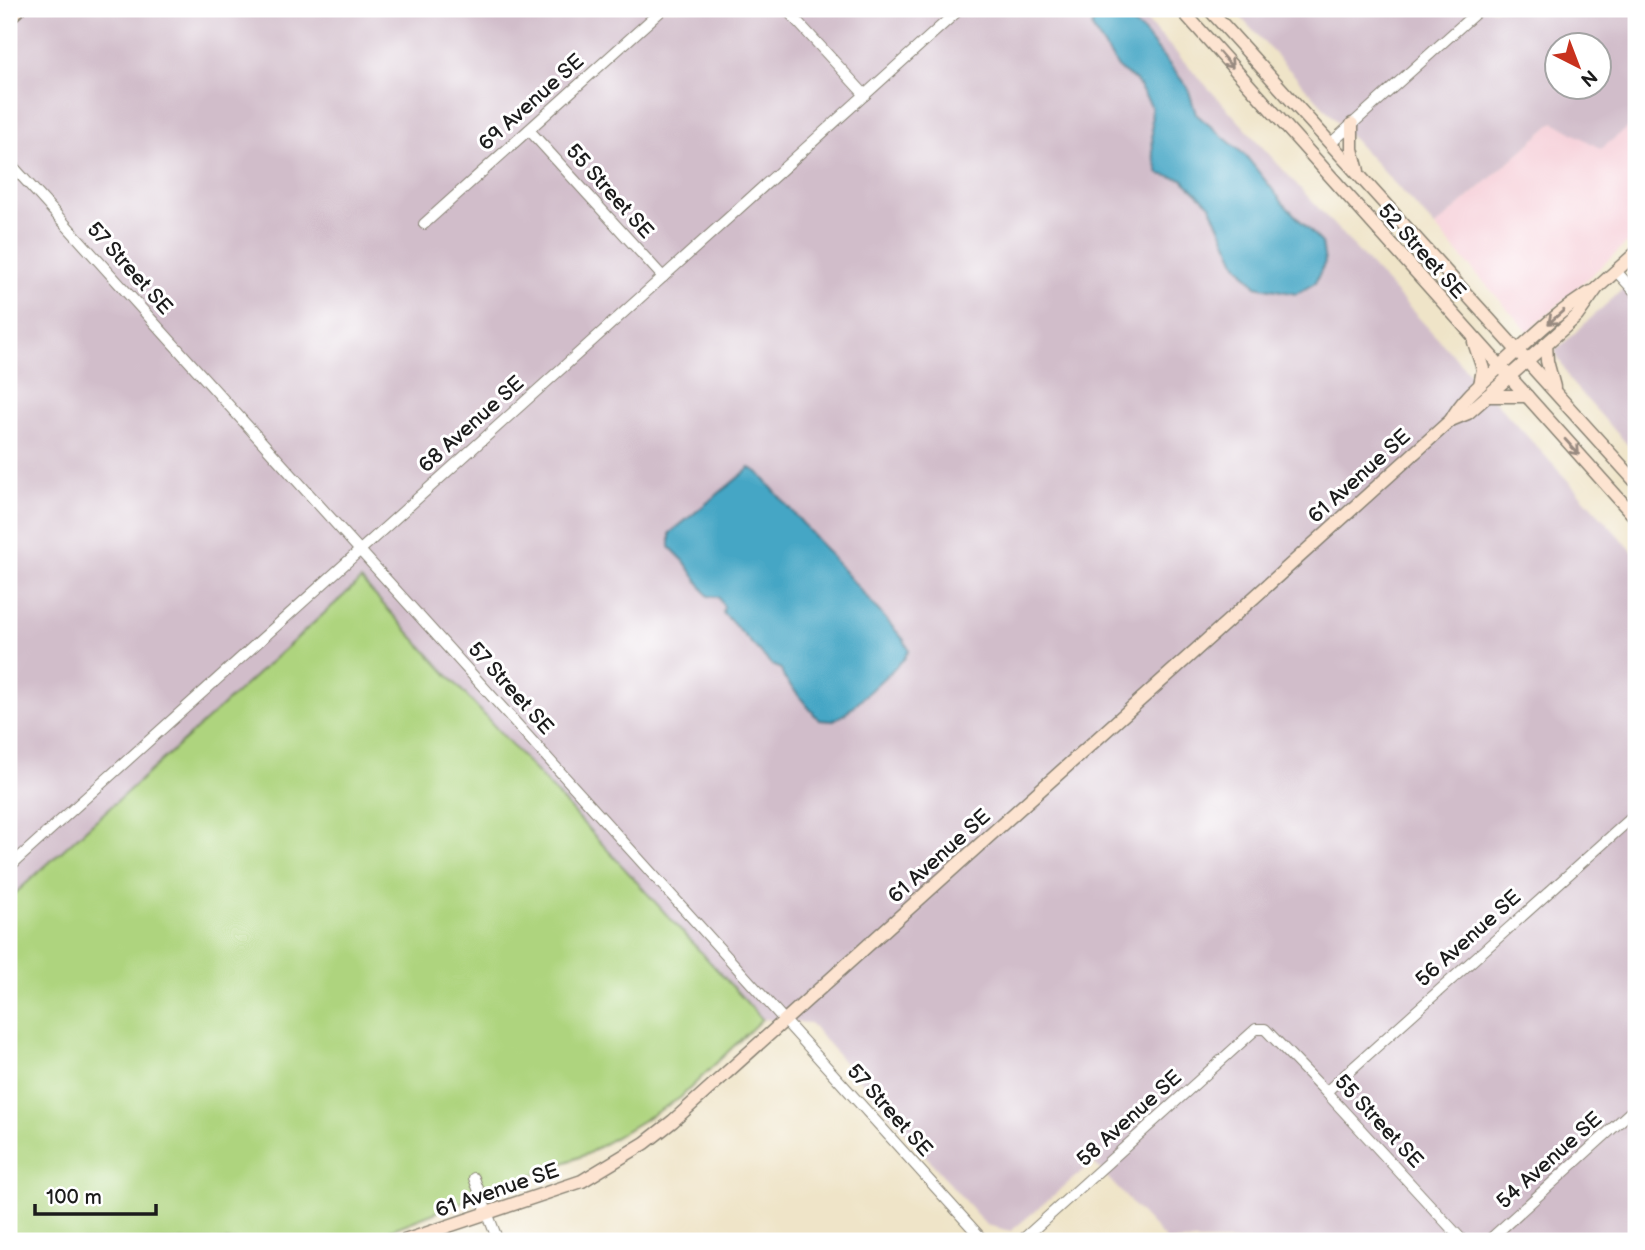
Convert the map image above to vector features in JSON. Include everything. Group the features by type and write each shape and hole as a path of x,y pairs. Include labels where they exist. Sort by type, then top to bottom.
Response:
{"street":[{"path":"9,18 19,9"},
{"name":"69 Avenue SE","path":"424,224 663,9"},
{"path":"786,9 865,94"},
{"name":"68 Avenue SE","path":"9,867 960,9"},
{"name":"52 Street SE","path":"1181,9 1636,518"},
{"name":"52 Street SE","path":"1209,9 1636,482"},
{"path":"1330,144 1480,9"},
{"path":"1352,124 1352,149 1359,175"},
{"name":"55 Street SE","path":"529,130 663,277"},
{"name":"57 Street SE","path":"9,162 984,1241"},
{"name":"61 Avenue SE","path":"1505,372 1517,351 1571,304 1597,288 1636,253"},
{"path":"1616,271 1636,293"},
{"name":"61 Avenue SE","path":"404,1241 582,1181 645,1143 673,1121 1451,420 1468,412 1484,390 1505,372 1527,361 1546,344 1577,316 1597,288"},
{"path":"1472,335 1483,369 1484,390 1527,396"},
{"path":"1546,344 1546,361 1555,391"},
{"name":"56 Avenue SE","path":"1326,1092 1636,814"},
{"name":"58 Avenue SE","path":"1021,1241 1256,1029 1265,1029"},
{"name":"55 Street SE","path":"1265,1029 1463,1241"},
{"name":"54 Avenue SE","path":"1488,1241 1636,1107"},
{"path":"474,1178 498,1241"}],"shaded area":[{"path":"9,9 1136,9 1636,555 1636,1241 1167,1241 1093,1162 1011,1231 986,1225 810,1023 762,1019 361,581 9,899"},
{"path":"1233,9 1636,9 1636,131 1631,125 1601,149 1554,122 1435,227"},
{"path":"1554,122 1601,148 1631,125 1636,131 1636,235 1528,332 1435,227"},
{"path":"1636,277 1636,454 1571,382 1555,351"}],"green space":[{"path":"361,580 762,1019 680,1098 587,1154 362,1241 9,1241 9,899"}],"water":[{"path":"1095,9 1107,9 1142,30 1188,88 1196,114 1246,156 1284,204 1322,243 1325,262 1315,283 1296,294 1256,286 1237,264 1210,205 1182,179 1159,174 1153,154 1151,106 1136,81 1120,70 1092,28"},
{"path":"750,468 758,472 904,640 909,650 904,659 846,713 832,721 819,720 784,678 781,669 772,665 723,613 724,607 718,597 708,596 684,561 670,547 670,533"}]}
